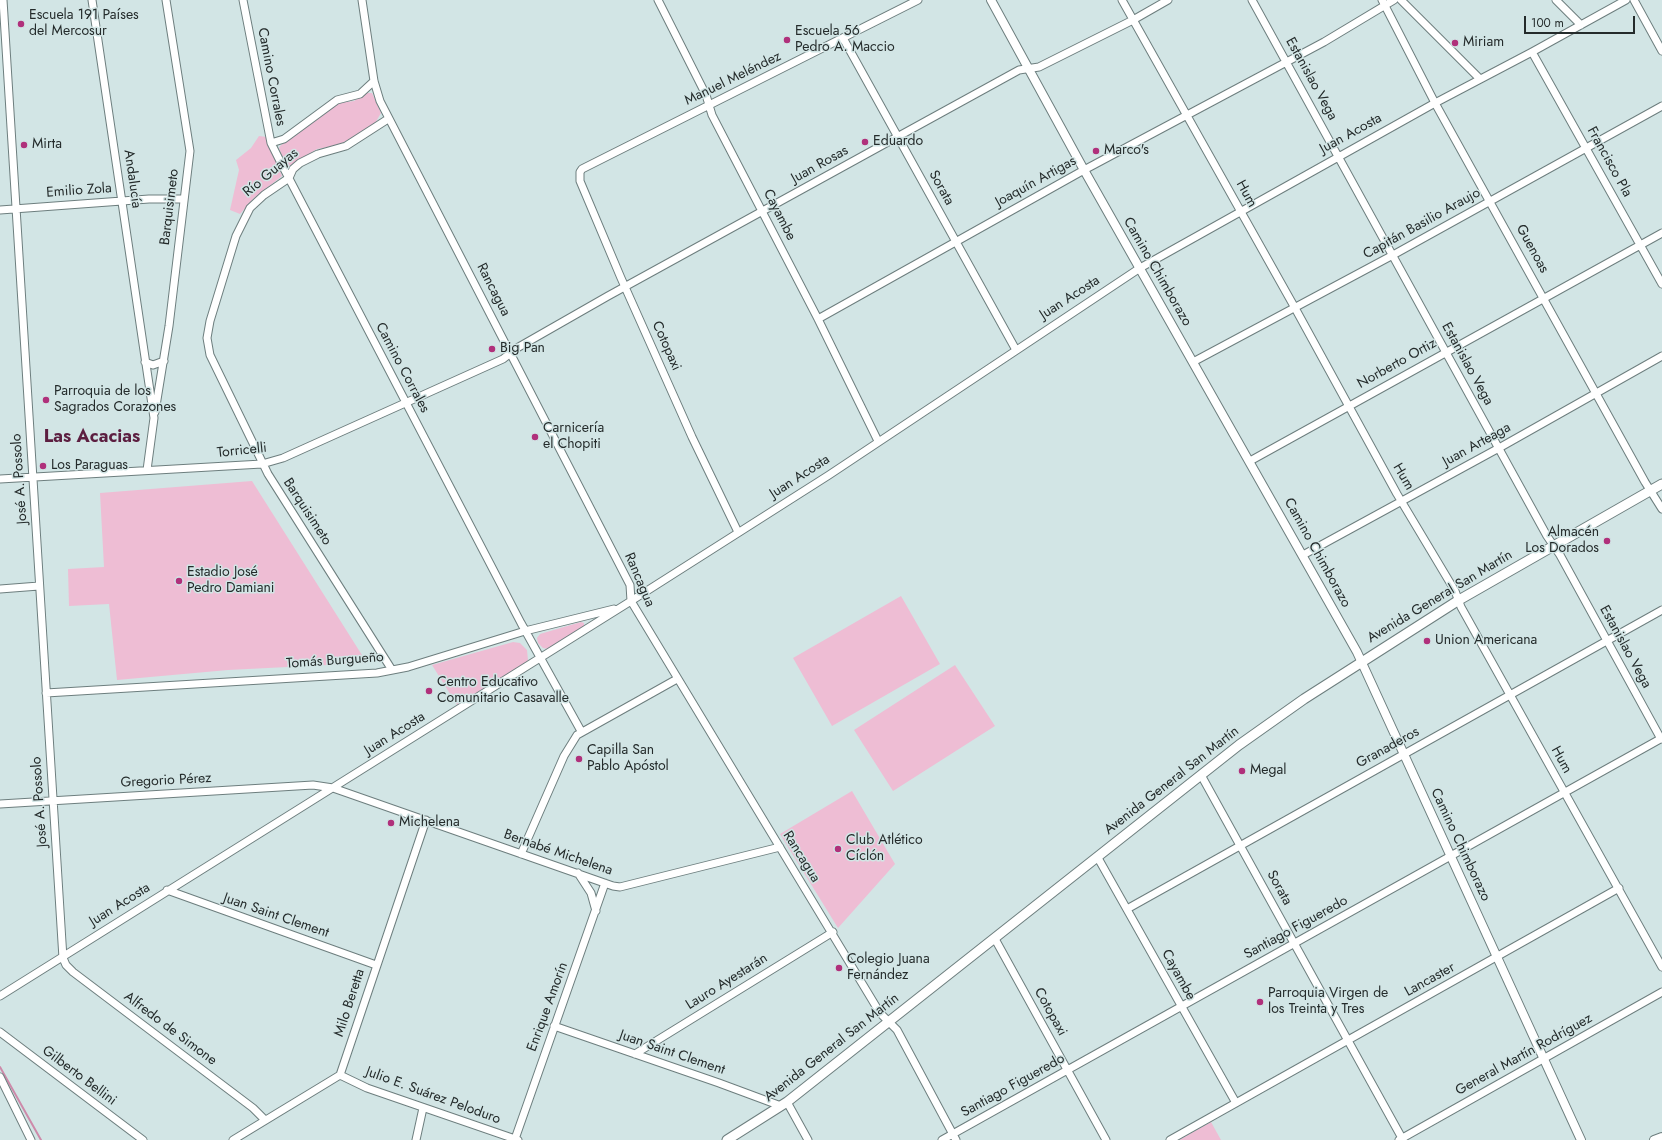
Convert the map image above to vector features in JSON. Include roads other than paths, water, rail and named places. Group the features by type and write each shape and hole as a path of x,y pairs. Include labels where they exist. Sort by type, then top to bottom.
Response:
{"main road":[{"name":"Avenida General San Martín","path":"727,1140 784,1104 1098,858 1201,775 1297,703 1459,600 1662,484"}],"street":[{"name":"José A. Possolo","path":"3,0 52,800 63,956"},
{"name":"Andalucía","path":"92,0 154,418 147,470"},
{"name":"Barquisimeto","path":"154,418 164,361 190,143 166,0"},
{"name":"Camino Corrales","path":"243,0 271,143 405,402 526,631 581,731"},
{"name":"Rancagua","path":"362,0 374,81 380,101 388,119 511,353 630,585 631,601 880,1013 897,1030 954,1137"},
{"name":"Cayambe","path":"658,0 706,95 712,115 818,319 878,441"},
{"name":"Manuel Meléndez","path":"582,169 918,0"},
{"name":"Camino Chimborazo","path":"991,0 1084,170 1250,461 1361,661 1581,1140"},
{"name":"Hum","path":"1122,0 1402,501 1455,591 1510,695 1662,967"},
{"name":"Juan Rosas","path":"511,353 625,287 1020,70 1039,67 1133,20 1168,0"},
{"name":"Estanislao Vega","path":"1252,0 1339,156 1445,352 1661,738"},
{"name":"Joaquín Artigas","path":"818,319 1084,170 1287,62 1384,3 1394,0"},
{"path":"1401,0 1480,79"},
{"path":"1556,0 1581,24"},
{"name":"Juan Acosta","path":"0,996 167,890 541,659 618,608 829,475 1140,268 1435,103 1626,0"},
{"path":"1634,0 1662,51"},
{"name":"Guenoas","path":"1384,3 1435,103 1650,490 1662,509"},
{"name":"Sorata","path":"843,38 1016,350"},
{"name":"Francisco Pla","path":"1532,52 1662,284"},
{"name":"Río Guayas","path":"271,143 284,139 337,100 360,94 374,81"},
{"name":"Capitán Basilio Araujo","path":"1194,362 1393,255 1662,106"},
{"name":"Río Guayas","path":"207,338 210,321 236,236 244,218 257,201 289,178 293,169 300,162 318,154 346,146 388,119"},
{"name":"Cotopaxi","path":"582,169 579,175 580,181 625,287 692,437 738,532"},
{"name":"Emilio Zola","path":"0,210 169,198 183,199"},
{"name":"Norberto Ortiz","path":"1250,461 1662,233"},
{"name":"Barquisimeto","path":"207,338 210,355 262,464 392,670"},
{"name":"Torricelli","path":"0,479 262,464 283,458 503,359 511,353"},
{"name":"Juan Arteaga","path":"1303,555 1499,448 1662,356"},
{"path":"145,362 153,365 164,361"},
{"path":"0,589 39,586"},
{"name":"Tomás Burgueño","path":"46,693 377,673 526,631 618,608"},
{"name":"Granaderos","path":"1127,909 1662,610"},
{"path":"521,854 564,756 573,740 581,731 677,679"},
{"name":"Santiago Figueredo","path":"942,1140 954,1137 1067,1070 1661,738"},
{"name":"Sorata","path":"1201,775 1401,1139"},
{"name":"Gregorio Pérez","path":"0,804 314,786 332,788"},
{"name":"Bernabé Michelena","path":"332,788 613,886 625,886 780,847"},
{"name":"Milo Beretta","path":"340,1075 426,820"},
{"name":"Cayambe","path":"1098,858 1236,1103"},
{"path":"578,873 591,893 596,911"},
{"name":"Enrique Amorín","path":"516,1140 554,1026 606,883"},
{"name":"Lancaster","path":"1170,1140 1497,958 1619,888"},
{"name":"Juan Saint Clement","path":"167,890 376,965"},
{"name":"Lauro Ayestarán","path":"635,1054 832,932"},
{"name":"Cotopaxi","path":"995,939 1106,1140"},
{"name":"Alfredo de Simone","path":"63,956 66,965 74,972 253,1108 265,1120"},
{"name":"General Martín Rodríguez","path":"1401,1139 1662,992"},
{"name":"Juan Saint Clement","path":"554,1026 784,1104"},
{"name":"Gilberto Bellini","path":"0,1032 143,1140"},
{"path":"233,1140 340,1075"},
{"name":"Julio E. Suárez Peloduro","path":"340,1075 367,1088 516,1140"},
{"path":"0,1077 32,1140"},
{"path":"784,1104 808,1140"},
{"path":"416,1140 423,1108"},
{"path":"1654,1140 1662,1138"}],"waterway":[{"path":"0,1067 41,1140"}],"place":[{"name":"Escuela 191 Países del Mercosur","path":"21,24"},
{"name":"Escuela 56 Pedro A. Maccio","path":"787,40"},
{"name":"Miriam","path":"1455,43"},
{"name":"Eduardo","path":"865,142"},
{"name":"Mirta","path":"24,145"},
{"name":"Marco's","path":"1096,151"},
{"name":"Big Pan","path":"492,349"},
{"name":"Parroquia de los Sagrados Corazones","path":"46,400"},
{"name":"Carnicería el Chopiti","path":"535,437"},
{"name":"Los Paraguas","path":"43,466"},
{"name":"Almacén Los Dorados","path":"1607,541"},
{"name":"Estadio José Pedro Damiani","path":"179,581"},
{"name":"Union Americana","path":"1427,641"},
{"name":"Centro Educativo Comunitario Casavalle","path":"429,691"},
{"name":"Capilla San Pablo Apóstol","path":"579,759"},
{"name":"Megal","path":"1242,771"},
{"name":"Michelena","path":"391,823"},
{"name":"Club Atlético Cíclón","path":"838,849"},
{"name":"Colegio Juana Fernández","path":"839,968"},
{"name":"Parroquia Virgen de los Treinta y Tres","path":"1260,1002"}],"district":[{"name":"Las Acacias","path":"92,438"}]}
